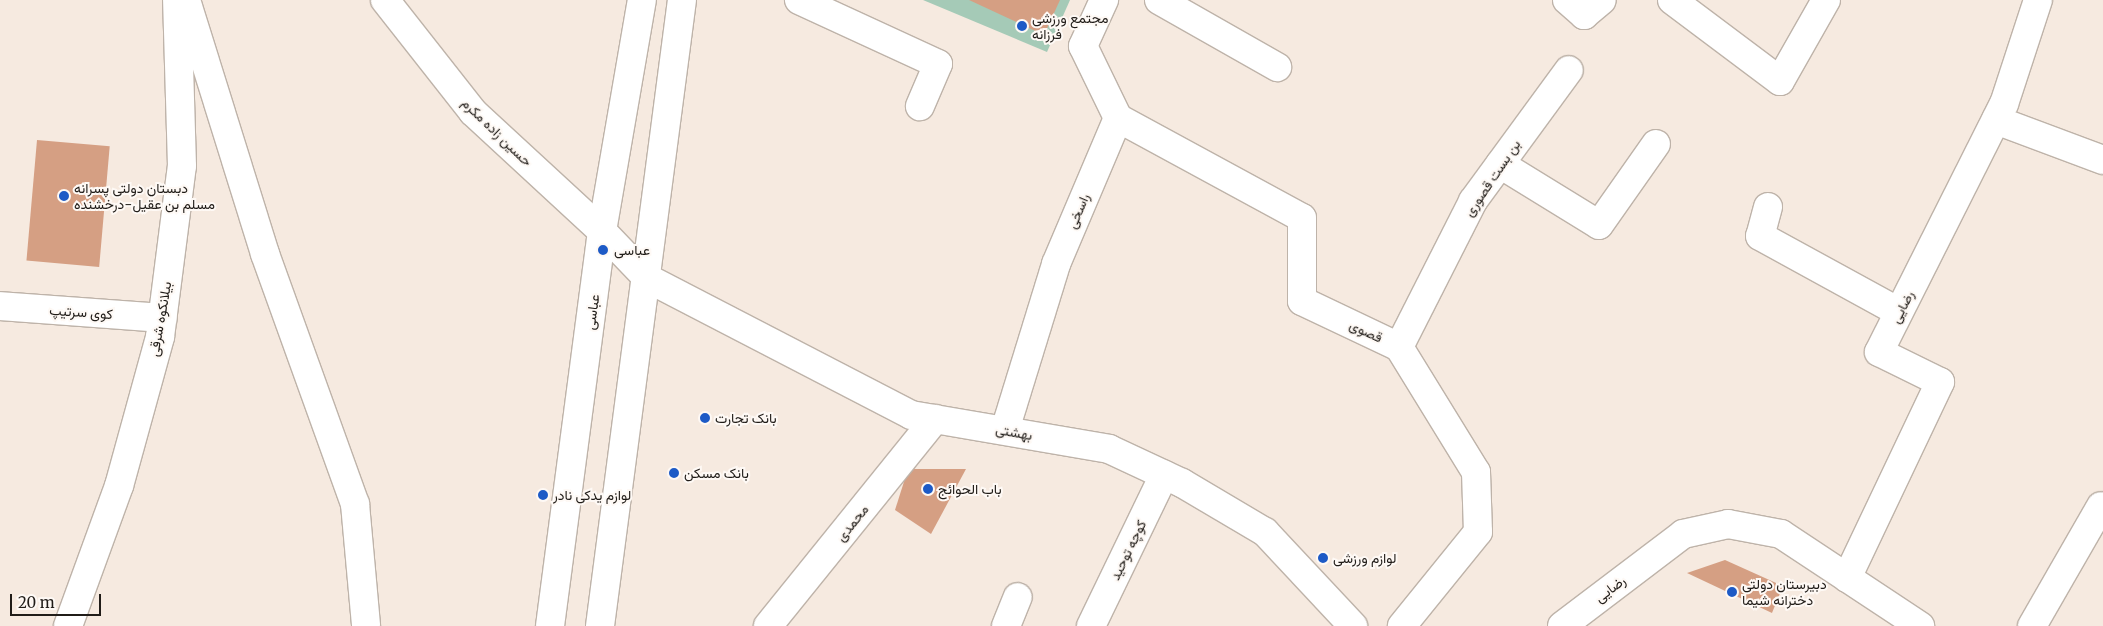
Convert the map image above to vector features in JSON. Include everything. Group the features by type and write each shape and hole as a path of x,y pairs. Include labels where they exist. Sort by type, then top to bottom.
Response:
{"street":[{"name":"بیلانکوه شرقی","path":"68,626 119,486 163,318 182,166 177,0"},
{"path":"186,0 265,254 355,504 366,626"},
{"name":"حسین زاده مکرم","path":"385,0 473,112 602,231 647,278"},
{"name":"عباسى","path":"550,626 602,231 642,0"},
{"path":"600,626 682,0"},
{"path":"799,0 938,64 920,106"},
{"path":"1104,0 1083,46 1118,118"},
{"path":"1159,0 1277,67"},
{"path":"1672,0 1780,81 1826,0"},
{"name":"رضایی","path":"1847,578 1940,382 1879,352 1996,120 2038,0"},
{"name":"بن بست قصوری","path":"1399,347 1473,201 1569,70"},
{"name":"قصوی","path":"1118,118 1302,218 1302,301 1399,347 1476,472 1478,532 1402,626"},
{"name":"راسخی","path":"1006,430 1056,264 1118,118"},
{"path":"1996,120 2103,160"},
{"path":"1500,164 1599,225 1656,144"},
{"path":"1768,207 1760,236 1899,312"},
{"name":"بهشتی","path":"647,278 911,415 1109,448 1164,475 1265,532 1353,626"},
{"name":"کوی سرتیپ","path":"0,306 163,318"},
{"name":"محمدی","path":"768,626 935,419"},
{"name":"کوچه توحید","path":"1091,626 1164,475"},
{"path":"2032,626 2101,506"},
{"name":"رضایی","path":"1562,626 1683,534 1728,524 1781,534 1920,626"},
{"path":"1006,626 1018,597"}],"green space":[{"name":"مجتمع ورزشی فرزانه","path":"923,0 1070,0 1047,52"}],"building":[{"path":"969,0 1060,0 1044,35"},
{"path":"37,140 110,146 99,267 26,261"},
{"name":"باب الحوائج","path":"908,469 966,469 931,534 895,510"},
{"path":"1725,560 1783,586 1772,613 1687,573"}],"place":[{"name":"مجتمع ورزشی فرزانه","path":"1022,26"},
{"name":"دبستان دولتی پسرانه مسلم بن عقیل-درخشنده","path":"64,196"},
{"name":"عباسی","path":"603,250"},
{"name":"بانک تجارت","path":"705,418"},
{"name":"بانک مسکن","path":"674,473"},
{"name":"باب الحوائج","path":"928,489"},
{"name":"لوازم یدکی نادر","path":"543,495"},
{"name":"لوازم ورزشی","path":"1323,558"},
{"name":"دبیرستان دولتی دخترانه شیما","path":"1732,592"}]}
